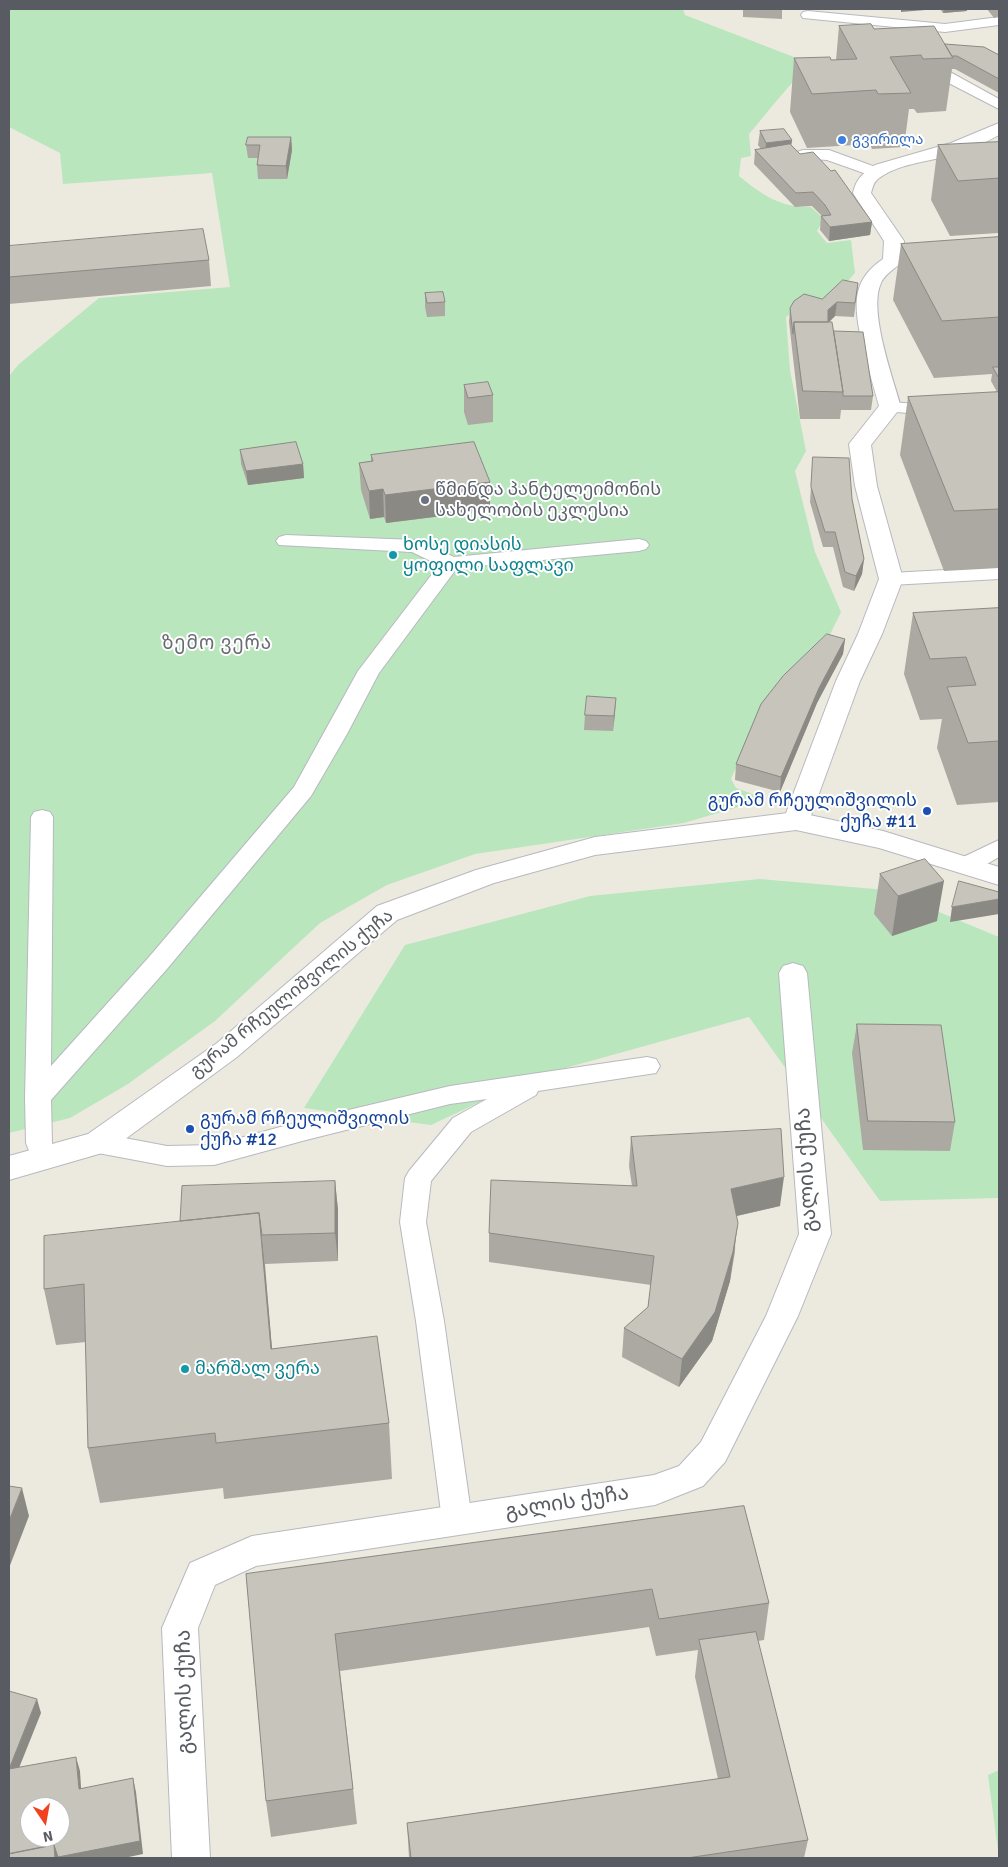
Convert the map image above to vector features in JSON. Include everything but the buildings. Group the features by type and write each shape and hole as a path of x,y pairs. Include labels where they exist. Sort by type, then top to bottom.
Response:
{"street":[{"path":"796,821 848,681 870,634 891,579 866,486 860,444 890,407 868,317 866,296 876,273 902,261 894,241 862,193 862,186 875,172 909,159 941,152 987,135 999,128"},
{"name":"გურამ რჩეულიშვილის ქუჩა","path":"9,1168 98,1143 228,1050 387,913 485,876 595,846 796,821 883,840 999,876"},
{"name":"გალის ქუჩა","path":"191,1858 180,1628 202,1574 252,1551 655,1490 691,1476 713,1452 782,1316 815,1234 793,973"}],"lane":[{"path":"808,15 945,28 999,21"},
{"path":"900,71 920,71 945,76 999,105"},
{"path":"803,155 829,155 875,172"},
{"path":"890,407 932,410 999,408"},
{"path":"286,541 416,546 451,563 638,545"},
{"path":"38,1098 158,963 303,791 369,671 451,563"},
{"path":"891,579 999,573"},
{"path":"42,817 38,1098 39,1143 44,1159"},
{"path":"965,865 999,848"},
{"path":"98,1143 167,1156 214,1155 306,1130 450,1095 648,1066"},
{"path":"457,1520 430,1321 413,1222 418,1178 462,1125 540,1081"}],"green space":[{"path":"9,9 683,9 685,15 812,64 787,89 749,134 751,156 741,158 739,176 756,189 781,203 811,207 824,219 817,231 827,243 851,240 855,273 821,311 802,307 786,317 790,370 806,451 795,471 815,552 841,612 823,649 757,719 731,779 736,788 761,797 738,807 684,823 475,854 387,885 320,923 215,1021 128,1084 70,1118 9,1133 9,376 19,364 99,298 230,287 212,173 63,184 60,153 9,127"},
{"path":"760,879 886,890 999,937 999,1198 880,1201 749,1017 533,1077 431,1125 304,1108 405,945 590,896"},
{"path":"999,1770 999,1858 988,1775"}],"place":[{"name":"გვირილა","path":"842,140"},
{"name":"წმინდა პანტელეიმონის სახელობის ეკლესია","path":"425,500"},
{"name":"ხოსე დიასის ყოფილი საფლავი","path":"393,555"},
{"name":"გურამ რჩეულიშვილის ქუჩა #11","path":"927,811"},
{"name":"გურამ რჩეულიშვილის ქუჩა #12","path":"190,1129"},
{"name":"მარშალ ვერა","path":"185,1369"}],"district":[{"name":"ზემო ვერა","path":"217,644"}]}
